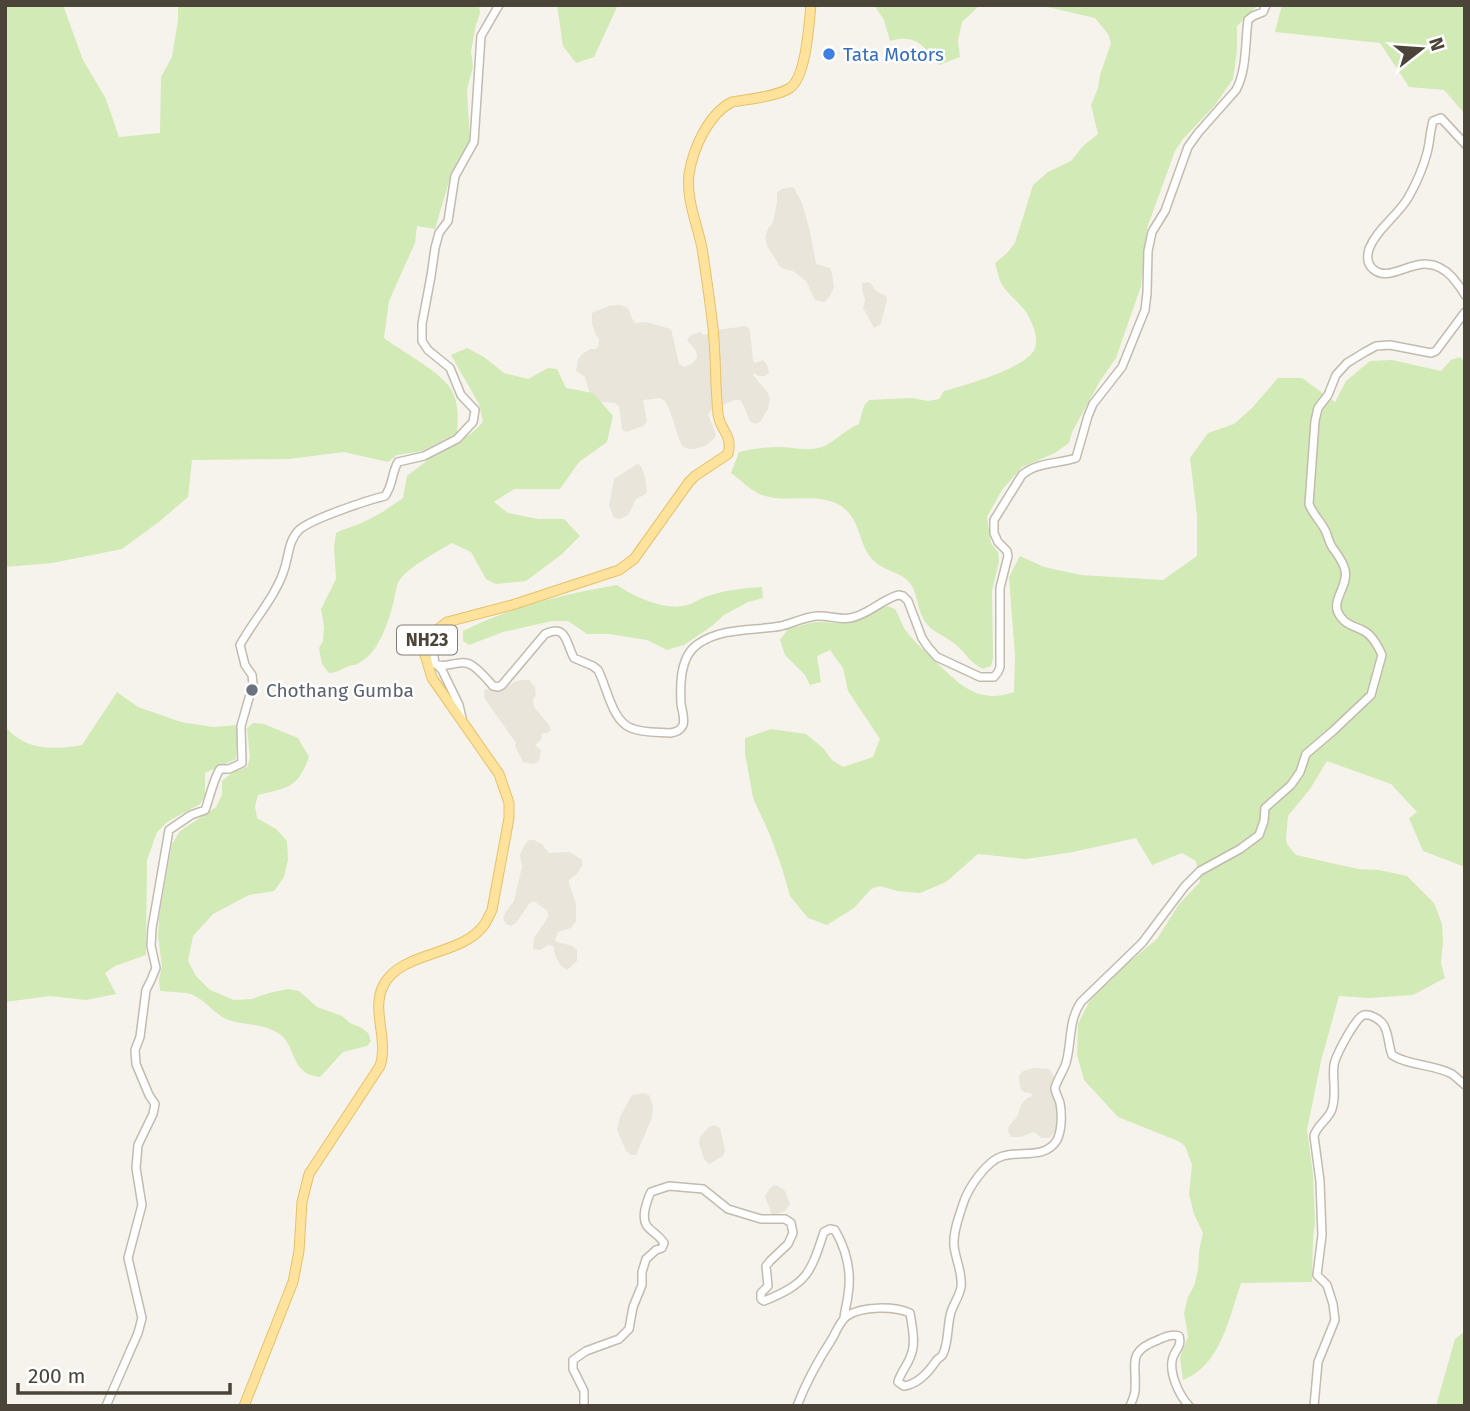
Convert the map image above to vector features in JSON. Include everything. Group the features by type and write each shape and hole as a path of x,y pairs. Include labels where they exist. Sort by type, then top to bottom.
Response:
{"main road":[{"name":"NH23","path":"244,1406 293,1282 299,1251 302,1202 309,1174 383,1059 379,1007 385,982 407,964 470,938 485,924 492,911 509,818 509,803 499,774 432,678 425,655 426,644 431,635 447,622 512,605 620,570 634,559 688,482 727,454 730,444 718,418 713,330 701,245 689,196 691,162 707,126 724,106 782,92 796,82 802,71 811,5"}],"street":[{"path":"106,1406 142,1318 128,1258 142,1205 136,1168 138,1145 155,1104 136,1064 135,1050 140,1037 146,990 156,968 151,946 152,928 169,830 191,815 205,810 220,769 229,769 242,763 241,726 253,675 245,665 240,645 284,571 290,544 297,533 311,523 385,496 391,487 394,468 398,462 424,456 457,439 473,422 475,410 461,395 450,368 428,350 422,341 422,324 435,248 439,233 448,221 455,176 474,142 481,36 499,5"},
{"path":"438,666 467,663 493,686 500,686 545,634 557,631 565,636 574,658 598,670 621,722 632,729 675,733 684,722 681,703 685,661 701,642 735,631 775,627 813,616 852,618 898,595 906,597 922,638 937,657 980,677 994,677 1000,667 1000,588 1008,556 994,533 993,520 1027,471 1042,464 1076,458 1093,404 1122,367 1145,310 1152,232 1165,211 1188,147 1236,90 1243,70 1248,20 1263,12 1266,5"},
{"path":"1465,144 1441,118 1433,121 1428,150 1408,198 1376,237 1367,257 1374,271 1385,274 1424,264 1437,265 1445,270 1465,295"},
{"path":"844,1318 868,1310 887,1308 899,1308 910,1313 913,1348 898,1382 904,1386 911,1385 932,1370 937,1360 943,1356 951,1313 961,1288 954,1233 964,1199 985,1167 993,1161 1003,1156 1038,1153 1049,1148 1056,1140 1062,1110 1055,1087 1066,1062 1072,1017 1076,1008 1142,943 1185,886 1200,871 1259,835 1265,808 1291,785 1300,772 1306,754 1371,695 1382,655 1364,630 1353,628 1337,614 1336,604 1346,581 1345,570 1309,504 1318,408 1328,395 1336,376 1347,363 1376,346 1390,345 1431,353 1436,351 1465,312"},
{"path":"431,635 433,660 442,670 459,705 463,724"},
{"path":"1314,1406 1318,1362 1335,1320 1327,1285 1317,1275 1322,1235 1321,1181 1314,1136 1331,1112 1335,1096 1334,1065 1338,1053 1358,1018 1364,1015 1373,1016 1381,1021 1386,1029 1392,1055 1452,1074 1465,1085"},
{"path":"584,1406 584,1391 573,1369 573,1360 586,1351 618,1339 629,1329 633,1307 642,1285 646,1259 662,1248 664,1243 644,1223 648,1198 651,1192 669,1186 703,1189 727,1209 761,1219 785,1219 790,1223 793,1233 788,1244 766,1266 768,1286 761,1293 761,1299 764,1301 796,1285 807,1275 824,1232 835,1230 845,1250 848,1264 849,1292 844,1318 807,1378 797,1406"},
{"path":"1130,1406 1135,1393 1134,1362 1139,1351 1150,1343 1175,1335 1179,1336 1181,1341 1171,1366 1180,1392 1189,1406"}],"shaded area":[{"path":"791,187 802,203 816,264 830,268 832,274 834,287 824,302 815,300 806,281 793,271 781,268 767,246 765,237 773,222 777,192"},
{"path":"870,282 876,291 887,299 881,324 874,328 863,308 865,300 862,283"},
{"path":"620,305 628,308 635,323 646,322 671,329 679,364 684,367 692,364 697,357 696,351 687,340 691,335 746,326 750,330 753,361 755,363 763,360 769,373 765,376 753,375 770,398 768,409 760,422 755,424 750,421 742,402 734,400 708,414 716,434 714,439 705,446 689,449 683,447 680,442 670,411 665,401 660,398 643,400 647,422 626,432 622,429 619,406 604,402 593,405 585,377 576,371 578,360 581,355 599,345 592,324 592,313 608,306"},
{"path":"637,464 641,466 645,477 646,494 636,499 628,515 620,519 614,518 609,506 614,479"},
{"path":"522,680 529,680 535,687 534,707 551,730 542,733 541,740 535,745 541,750 539,761 534,764 523,762 516,743 485,699 484,690 505,688"},
{"path":"529,840 542,844 549,853 570,852 582,860 582,866 569,880 576,904 576,921 571,928 558,932 555,940 577,950 577,961 567,970 560,965 553,946 548,945 541,950 533,949 534,938 548,917 546,910 534,901 511,926 503,919 514,901 522,867 520,855"},
{"path":"1034,1068 1049,1069 1055,1078 1054,1089 1060,1116 1057,1130 1049,1138 1041,1138 1034,1132 1011,1137 1009,1126 1017,1117 1021,1105 1032,1096 1031,1093 1023,1092 1019,1076 1023,1071"},
{"path":"632,1095 649,1095 653,1106 652,1118 636,1155 631,1155 626,1151 617,1130 620,1117"},
{"path":"715,1125 720,1128 725,1150 723,1156 709,1164 704,1159 699,1143 700,1137 709,1127"},
{"path":"774,1185 785,1191 790,1204 785,1211 772,1216 765,1196"}],"green space":[{"path":"5,5 63,5 83,60 106,99 119,137 160,133 161,77 172,57 178,5 479,5 480,13 471,51 473,67 467,89 470,142 452,171 435,229 417,226 415,243 389,301 384,338 446,382 457,405 457,433 422,451 397,455 388,462 344,452 289,459 192,460 188,497 122,549 52,563 5,567"},
{"path":"557,5 618,5 594,57 576,63 563,46"},
{"path":"874,5 980,5 962,22 958,41 960,57 939,65 924,47 913,40 890,41 884,20"},
{"path":"1039,5 1258,5 1237,26 1233,79 1215,105 1175,151 1147,228 1141,286 1116,358 1100,381 1072,432 1069,443 1055,453 1022,467 1002,490 987,517 991,543 998,552 999,561 992,591 993,658 991,666 983,669 926,623 910,583 872,559 847,510 822,499 762,495 731,473 739,452 769,447 822,447 859,424 864,406 869,400 939,399 944,391 1009,369 1030,355 1035,348 1035,334 1030,320 1001,283 995,263 1015,243 1033,185 1048,172 1071,161 1083,146 1098,134 1091,105 1111,43 1108,34 1095,18"},
{"path":"1282,5 1465,5 1465,114 1444,90 1409,87 1380,43 1275,32"},
{"path":"467,348 504,373 528,379 548,368 557,369 566,388 593,393 613,416 607,442 579,462 560,489 514,489 494,502 508,513 538,519 564,519 580,536 562,554 526,581 496,584 486,579 471,552 452,543 416,565 399,581 387,623 371,653 358,664 329,673 322,664 319,648 323,641 324,626 321,609 336,579 336,533 374,517 403,498 407,476 433,456 472,433 483,422 479,404 451,355"},
{"path":"1460,357 1465,362 1465,867 1423,851 1409,818 1417,812 1391,784 1327,761 1310,789 1288,816 1286,838 1287,844 1296,855 1358,869 1407,876 1434,903 1442,924 1441,963 1445,978 1413,995 1369,998 1339,996 1321,1061 1307,1130 1313,1174 1315,1222 1312,1282 1241,1283 1215,1352 1196,1373 1183,1380 1180,1357 1188,1337 1184,1313 1198,1270 1203,1233 1189,1194 1192,1165 1185,1146 1178,1141 1118,1117 1084,1080 1077,1055 1078,1024 1089,1002 1111,977 1157,939 1179,904 1200,882 1196,861 1182,853 1152,865 1136,838 1026,859 978,854 946,882 920,893 880,886 871,889 854,908 827,925 808,918 790,896 770,835 753,798 745,738 771,729 806,734 843,767 873,757 880,739 848,691 843,668 830,650 817,656 821,682 810,685 805,675 785,655 780,640 788,629 815,622 850,623 887,606 895,609 914,641 960,684 969,690 989,696 1014,692 1015,656 1009,577 1020,556 1044,567 1081,575 1163,580 1197,556 1197,516 1190,458 1208,433 1234,424 1278,378 1302,378 1335,402 1346,381 1370,361 1392,360 1441,371 1451,360"},
{"path":"617,585 639,598 675,607 715,594 755,587 762,587 763,598 748,602 724,615 684,645 667,650 647,640 609,634 587,634 568,621 552,621 503,632 469,645 463,641 463,631 519,608"},
{"path":"117,692 138,707 181,722 213,727 238,725 236,759 205,773 205,796 200,804 167,822 157,832 147,860 146,955 115,966 105,973 116,994 86,1000 50,996 5,1002 5,726 21,740 40,747 82,745"},
{"path":"253,723 264,724 298,738 309,757 296,781 285,788 258,795 255,806 257,818 276,829 287,841 288,860 284,877 274,891 249,895 213,914 193,936 188,961 196,976 210,990 234,1000 252,999 288,989 299,991 317,1007 342,1016 368,1033 371,1041 367,1046 343,1052 320,1077 311,1075 299,1066 286,1040 274,1031 224,1018 190,994 160,991 162,967 158,936 159,917 172,844 180,831 216,807 222,795 222,781 233,772 247,767 250,758 247,728"},
{"path":"1465,1331 1465,1406 1436,1406 1455,1339"}],"place":[{"name":"Tata Motors","path":"829,54"},
{"name":"Chothang Gumba","path":"252,690"}]}
